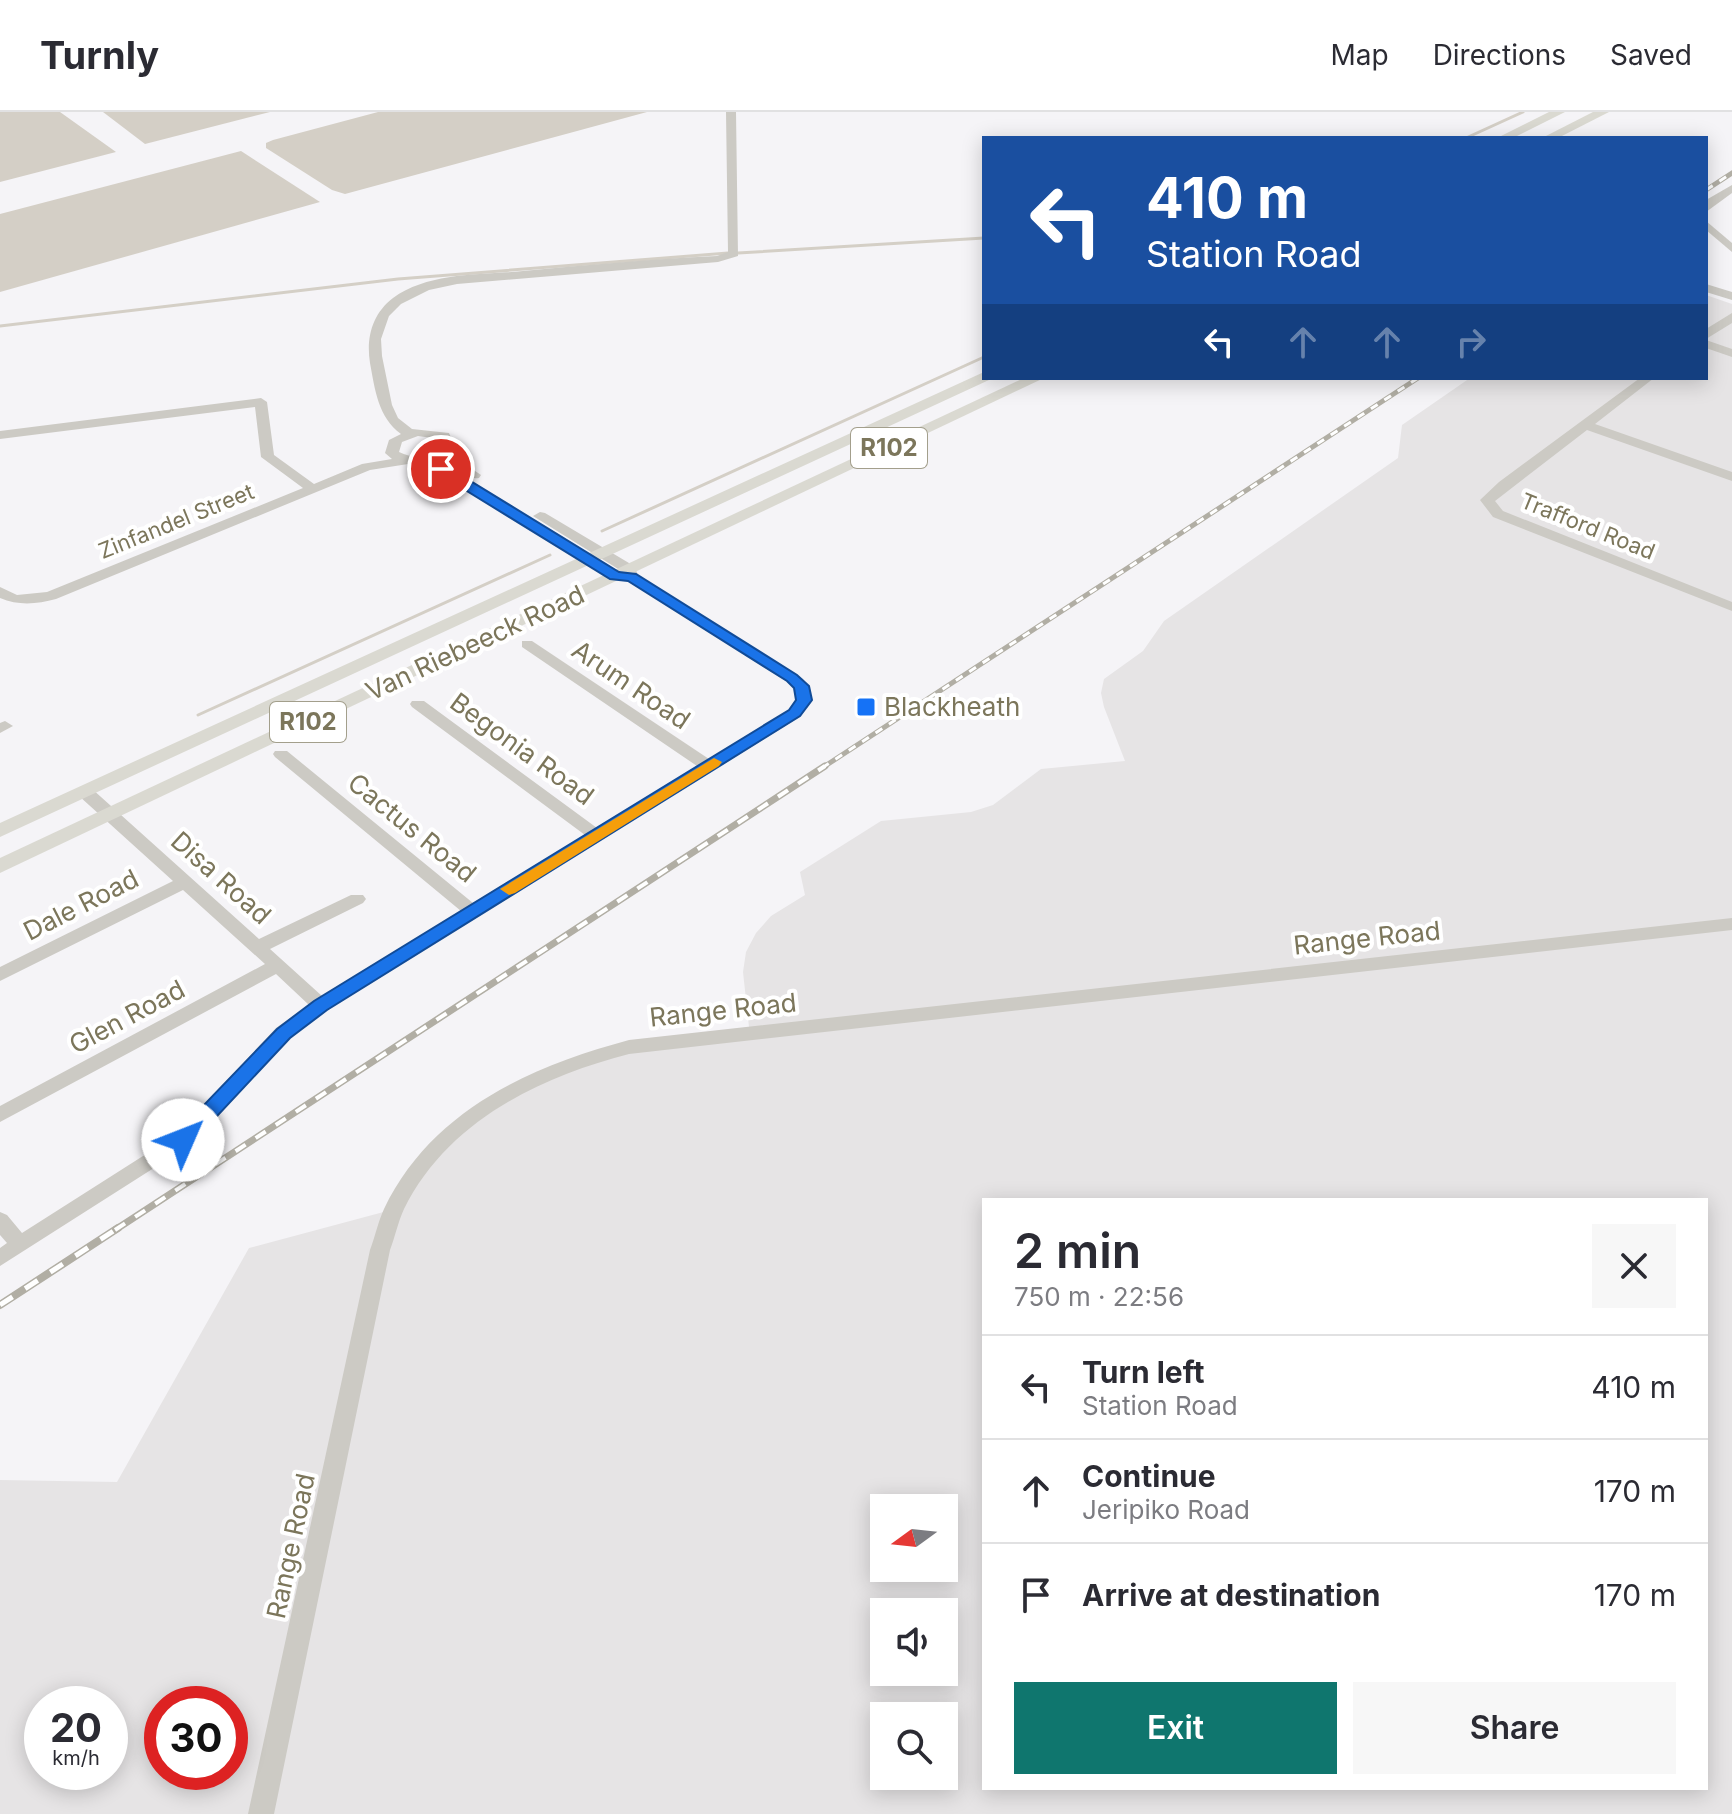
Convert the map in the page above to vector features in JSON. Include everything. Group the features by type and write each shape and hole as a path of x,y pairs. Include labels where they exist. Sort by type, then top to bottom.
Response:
{"main road":[{"path":"1507,136 1559,112"},
{"path":"1552,136 1603,112"},
{"name":"Van Riebeeck Road","path":"0,831 982,378"},
{"name":"Van Riebeeck Road","path":"0,866 1032,380"}],"street":[{"path":"596,557 466,471 451,458 448,450 450,441 444,436 425,432 410,434 387,416 373,339 381,317 399,300 429,287 585,268 718,259 734,254 731,112"},
{"path":"1708,206 1732,188"},
{"path":"1708,226 1732,249"},
{"path":"1708,289 1732,296"},
{"path":"1708,334 1732,317"},
{"path":"1708,345 1732,353"},
{"name":"Trafford Road","path":"1645,380 1487,500 1498,514 1732,607"},
{"path":"0,435 261,402 268,457 313,489"},
{"path":"1586,425 1732,477"},
{"name":"Zinfandel Street","path":"0,591 6,597 18,599 51,596 367,467 391,449 396,440 410,434"},
{"path":"0,1258 183,1140 283,1033 321,1005 799,709 804,700 804,691 792,678 625,574 448,473 396,456 391,449"},
{"name":"Zinfandel Street","path":"367,467 435,458 448,450"},
{"name":"Arum Road","path":"527,644 708,766"},
{"name":"Begonia Road","path":"418,704 596,835"},
{"name":"Cactus Road","path":"281,754 473,912"},
{"name":"Disa Road","path":"85,792 321,1005"},
{"name":"Dale Road","path":"0,975 186,881"},
{"path":"258,947 357,899"},
{"name":"Range Road","path":"261,1814 380,1250 394,1211 418,1170 466,1121 504,1094 564,1065 629,1047 1732,924"},
{"name":"Glen Road","path":"0,1115 278,965"},
{"path":"0,1220 20,1245"}],"shaded area":[{"path":"0,112 60,112 116,152 0,182"},
{"path":"103,112 270,112 145,144"},
{"path":"378,112 647,112 345,194 332,190 266,148 266,143 273,140"},
{"path":"241,151 320,202 0,292 0,214"},
{"path":"1708,296 1732,304 1732,1814 0,1814 0,1480 117,1482 249,1248 391,1210 426,1157 558,1066 749,1027 743,972 746,952 756,933 771,916 805,895 800,872 881,821 971,812 993,805 1041,769 1125,761 1104,707 1101,693 1104,679 1143,651 1164,621 1398,458 1402,425 1467,380 1708,380"}],"waterway":[{"path":"1470,136 1523,112"},
{"path":"738,253 982,238"},
{"path":"0,326 398,279 728,253"},
{"path":"602,531 982,358"},
{"path":"198,715 550,555"}],"railway":[{"path":"1708,189 1732,173"},
{"path":"822,768 1415,380"},
{"path":"115,1230 825,766"},
{"path":"0,1305 118,1228"}],"slow traffic":[{"path":"509,889 714,762"}],"place":[{"name":"Blackheath","path":"866,707"}],"route":[{"path":"183,1140 283,1033 321,1005 795,713 804,700 804,691 798,682 676,604 631,577 615,576 441,469"}]}
